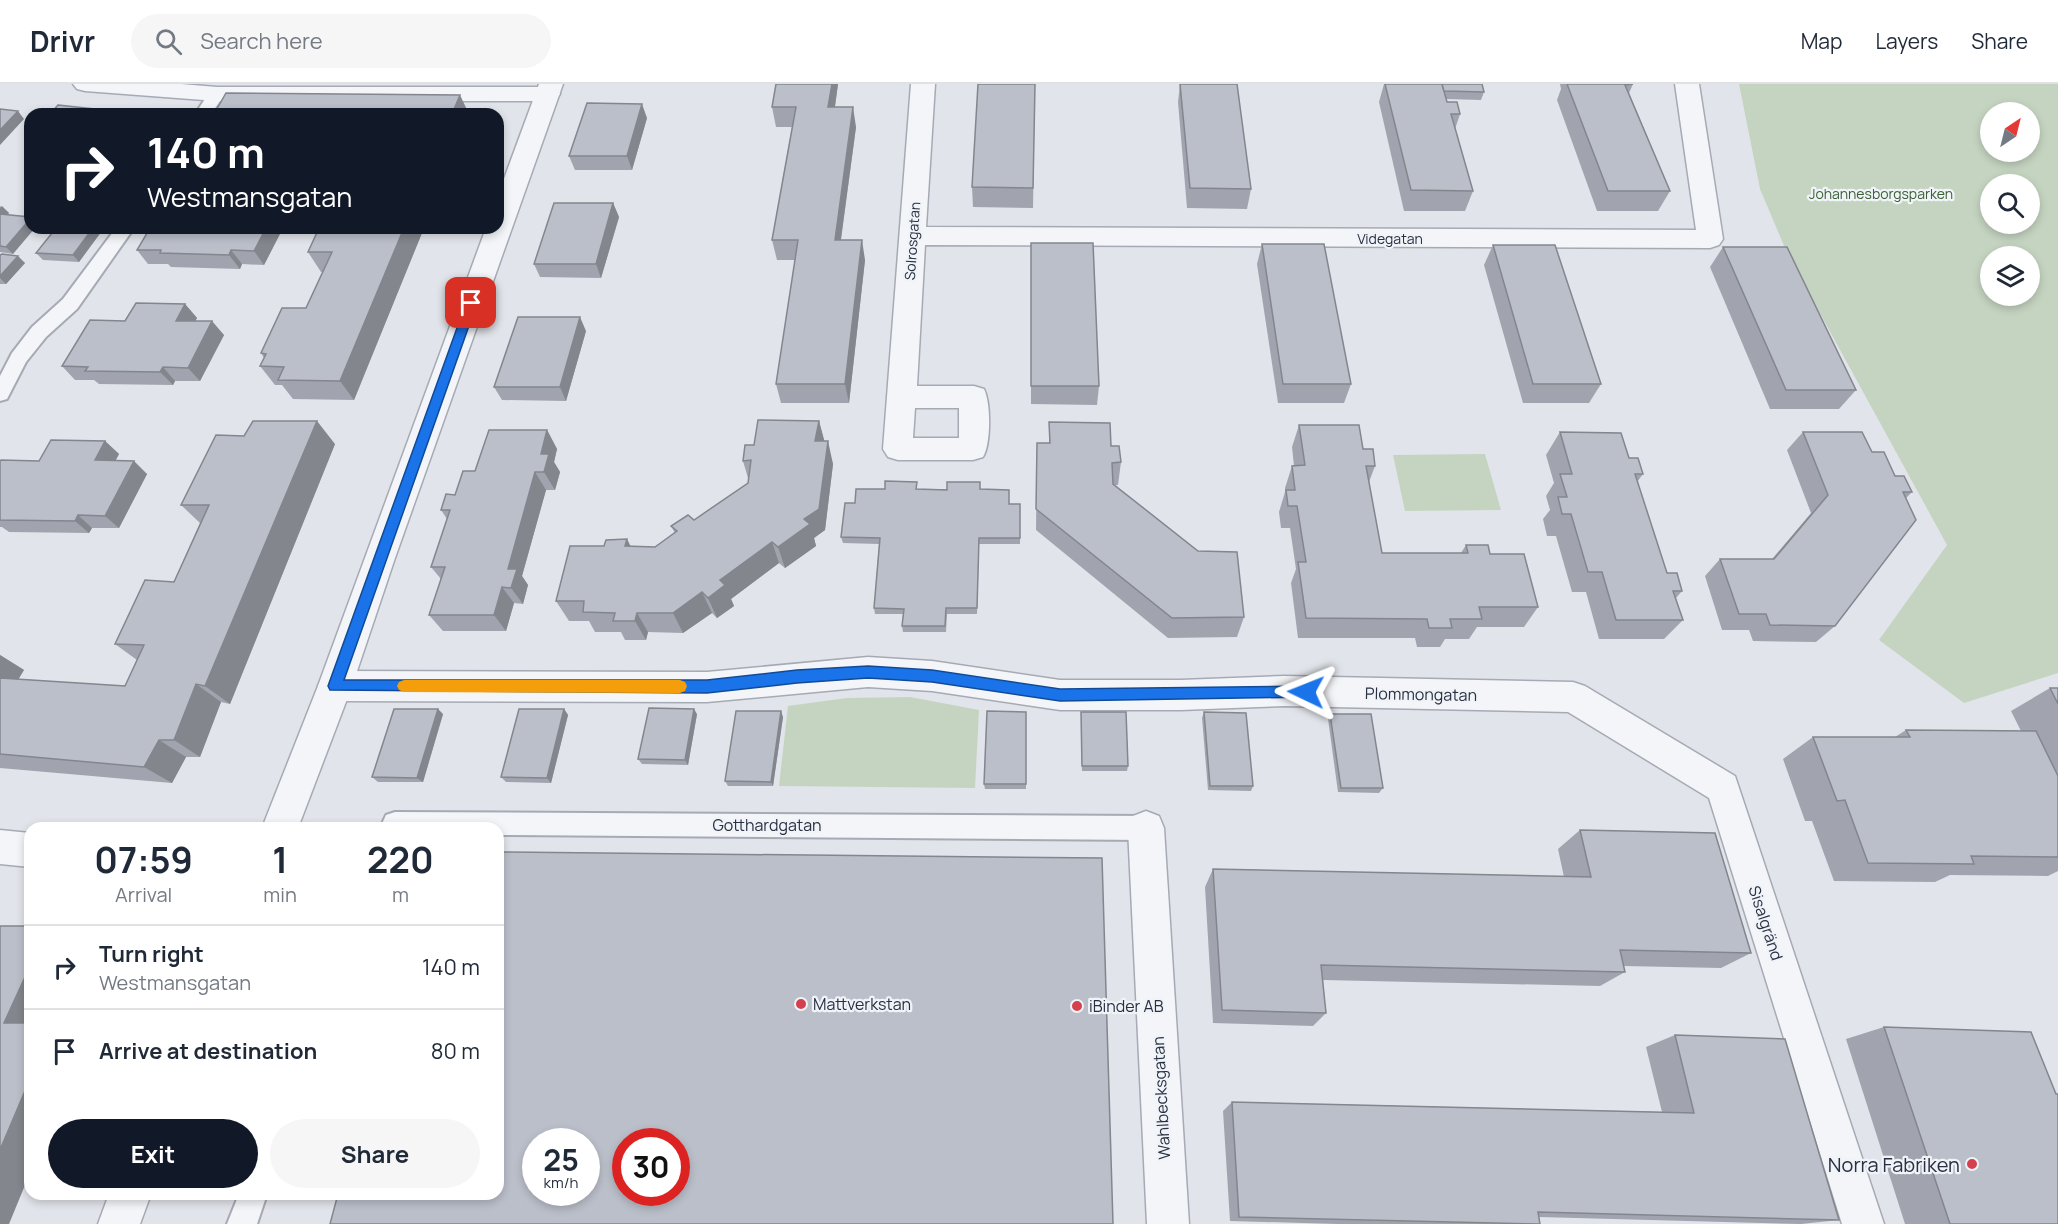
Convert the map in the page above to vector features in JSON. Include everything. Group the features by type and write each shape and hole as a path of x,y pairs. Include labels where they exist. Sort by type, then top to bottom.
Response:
{"street":[{"path":"85,84 221,89 549,89 504,213"},
{"name":"Solrosgatan","path":"901,397 923,84"},
{"name":"Videgatan","path":"912,236 1710,239 1687,84"},
{"path":"282,822 335,686 496,234"},
{"name":"Plommongatan","path":"335,686 707,687 797,676 868,672 932,676 1060,695 1284,691 1573,697"},
{"name":"Sisalgränd","path":"1573,697 1723,788 1863,1224"},
{"name":"Wahlbecksgatan","path":"1146,828 1168,1224"},
{"path":"0,847 24,849"},
{"path":"118,1224 128,1200"}],"lane":[{"path":"207,108 221,89"},
{"path":"0,394 19,358 39,332 70,304 120,234"},
{"name":"Gotthardgatan","path":"504,824 1146,828"},
{"path":"242,1224 251,1200"}],"green space":[{"name":"Johannesborgsparken","path":"1739,84 2058,84 2058,673 1964,703 1879,640 1947,545 1788,255 1760,189"},
{"path":"1485,454 1501,510 1405,511 1393,455"},
{"path":"910,697 979,710 975,788 779,786 788,706 847,698"}],"building":[{"path":"776,84 832,84 828,107 853,107 835,240 862,240 845,384 776,384 798,240 772,240 796,107 772,107"},
{"path":"978,84 1035,84 1033,188 972,187"},
{"path":"1180,84 1237,84 1251,189 1190,188"},
{"path":"1385,84 1442,84 1447,102 1457,102 1460,114 1451,114 1473,191 1411,190"},
{"path":"1442,84 1482,84 1484,92 1444,91"},
{"path":"1567,84 1633,84 1625,85 1670,191 1608,191"},
{"path":"226,93 460,95 455,108 217,108"},
{"path":"587,103 642,104 627,156 569,156"},
{"path":"58,105 86,108 55,108"},
{"path":"0,109 18,111 0,130"},
{"path":"554,203 613,203 596,264 534,264"},
{"path":"0,214 24,216 24,226 6,247 0,246"},
{"path":"51,234 89,234 73,255 36,253"},
{"path":"146,234 263,234 254,251 231,250 229,255 137,250"},
{"path":"316,234 401,234 340,381 278,380 284,367 260,366 266,354 261,353 282,308 306,308 332,252 308,252"},
{"path":"1031,243 1093,243 1099,386 1031,386"},
{"path":"1262,244 1324,244 1351,384 1283,384"},
{"path":"1493,245 1555,245 1601,384 1533,384"},
{"path":"1723,247 1787,247 1856,390 1786,390"},
{"path":"0,255 18,256 0,276"},
{"path":"136,303 185,304 176,321 212,321 188,368 163,367 160,372 85,371 88,367 62,366 90,320 125,321"},
{"path":"518,317 580,317 560,387 494,387"},
{"path":"758,420 819,421 815,441 828,441 819,509 804,519 810,524 778,547 772,542 720,580 725,585 708,598 702,592 673,613 637,613 635,621 613,621 615,613 583,612 584,601 556,601 570,546 604,546 606,540 627,539 625,546 655,547 677,531 671,526 688,515 694,520 748,483 751,460 743,461 745,445 754,445"},
{"path":"253,421 317,421 205,686 196,684 174,740 159,740 144,767 0,754 0,678 125,686 144,645 115,644 145,580 174,582 209,505 181,505 216,435 244,436"},
{"path":"1049,422 1110,423 1111,446 1119,446 1121,462 1112,463 1113,484 1198,551 1237,552 1244,617 1172,618 1036,509 1037,443 1050,443"},
{"path":"1299,425 1359,425 1363,449 1373,449 1375,466 1366,466 1382,553 1468,553 1466,545 1488,545 1490,554 1524,554 1538,607 1479,607 1482,619 1450,619 1452,628 1429,628 1427,619 1306,618 1298,562 1306,562 1297,506 1288,506 1286,490 1295,490 1292,466 1305,465"},
{"path":"489,430 547,430 541,454 549,454 544,472 535,472 508,569 517,569 511,588 502,587 494,615 429,615 445,567 431,567 450,510 441,510 446,494 455,495 463,471 475,471"},
{"path":"1560,432 1621,433 1629,458 1638,458 1643,474 1635,474 1667,573 1677,573 1682,591 1673,591 1683,620 1616,620 1602,572 1588,572 1571,514 1562,514 1558,497 1567,497 1560,474 1572,474"},
{"path":"1803,432 1862,432 1872,452 1884,452 1895,476 1904,476 1912,492 1903,492 1916,520 1835,626 1770,625 1766,614 1739,614 1720,559 1774,559 1828,495"},
{"path":"51,440 105,441 95,460 134,461 105,516 78,515 75,521 0,520 0,461 39,461"},
{"path":"885,481 917,482 916,489 947,490 947,482 980,482 980,489 1009,490 1009,504 1020,504 1020,538 979,538 977,608 946,608 945,626 902,626 904,609 874,608 880,538 841,537 845,503 855,503 856,489 885,489"},
{"path":"2050,688 2058,688 2058,704"},
{"path":"649,708 694,709 685,760 638,759"},
{"path":"394,709 438,709 417,778 372,777"},
{"path":"519,709 564,709 547,778 501,777"},
{"path":"736,711 781,711 771,782 725,781"},
{"path":"987,711 1026,712 1026,784 984,784"},
{"path":"1081,712 1126,712 1128,766 1082,766"},
{"path":"1204,712 1246,713 1253,786 1210,786"},
{"path":"1330,714 1371,714 1383,788 1341,788"},
{"path":"1906,730 2036,731 2058,776 2058,857 1971,856 1974,864 1868,863 1845,800 1837,801 1813,737 1910,737"},
{"path":"1580,830 1715,833 1751,953 1620,950 1625,972 1321,965 1326,1013 1222,1010 1213,869 1591,877"},
{"name":"Mattverkstan","path":"504,852 1102,858 1113,1224 330,1224 336,1200 504,1200"},
{"path":"0,926 24,926 24,979 4,1023 24,1023 24,1093 0,1150"},
{"name":"Norra Fabriken","path":"1884,1027 2031,1032 2056,1094 2058,1094 2058,1224 1950,1224"},
{"path":"1675,1035 1785,1039 1839,1220 1538,1212 1540,1224 1239,1217 1232,1102 1694,1113"}],"slow traffic":[{"path":"404,686 680,686"}],"place":[{"name":"Mattverkstan","path":"801,1004"},
{"name":"iBinder AB","path":"1077,1006"},
{"name":"Norra Fabriken","path":"1972,1164"}],"route":[{"path":"471,303 335,686 707,687 797,676 868,672 932,676 1060,695 1306,692"}]}
